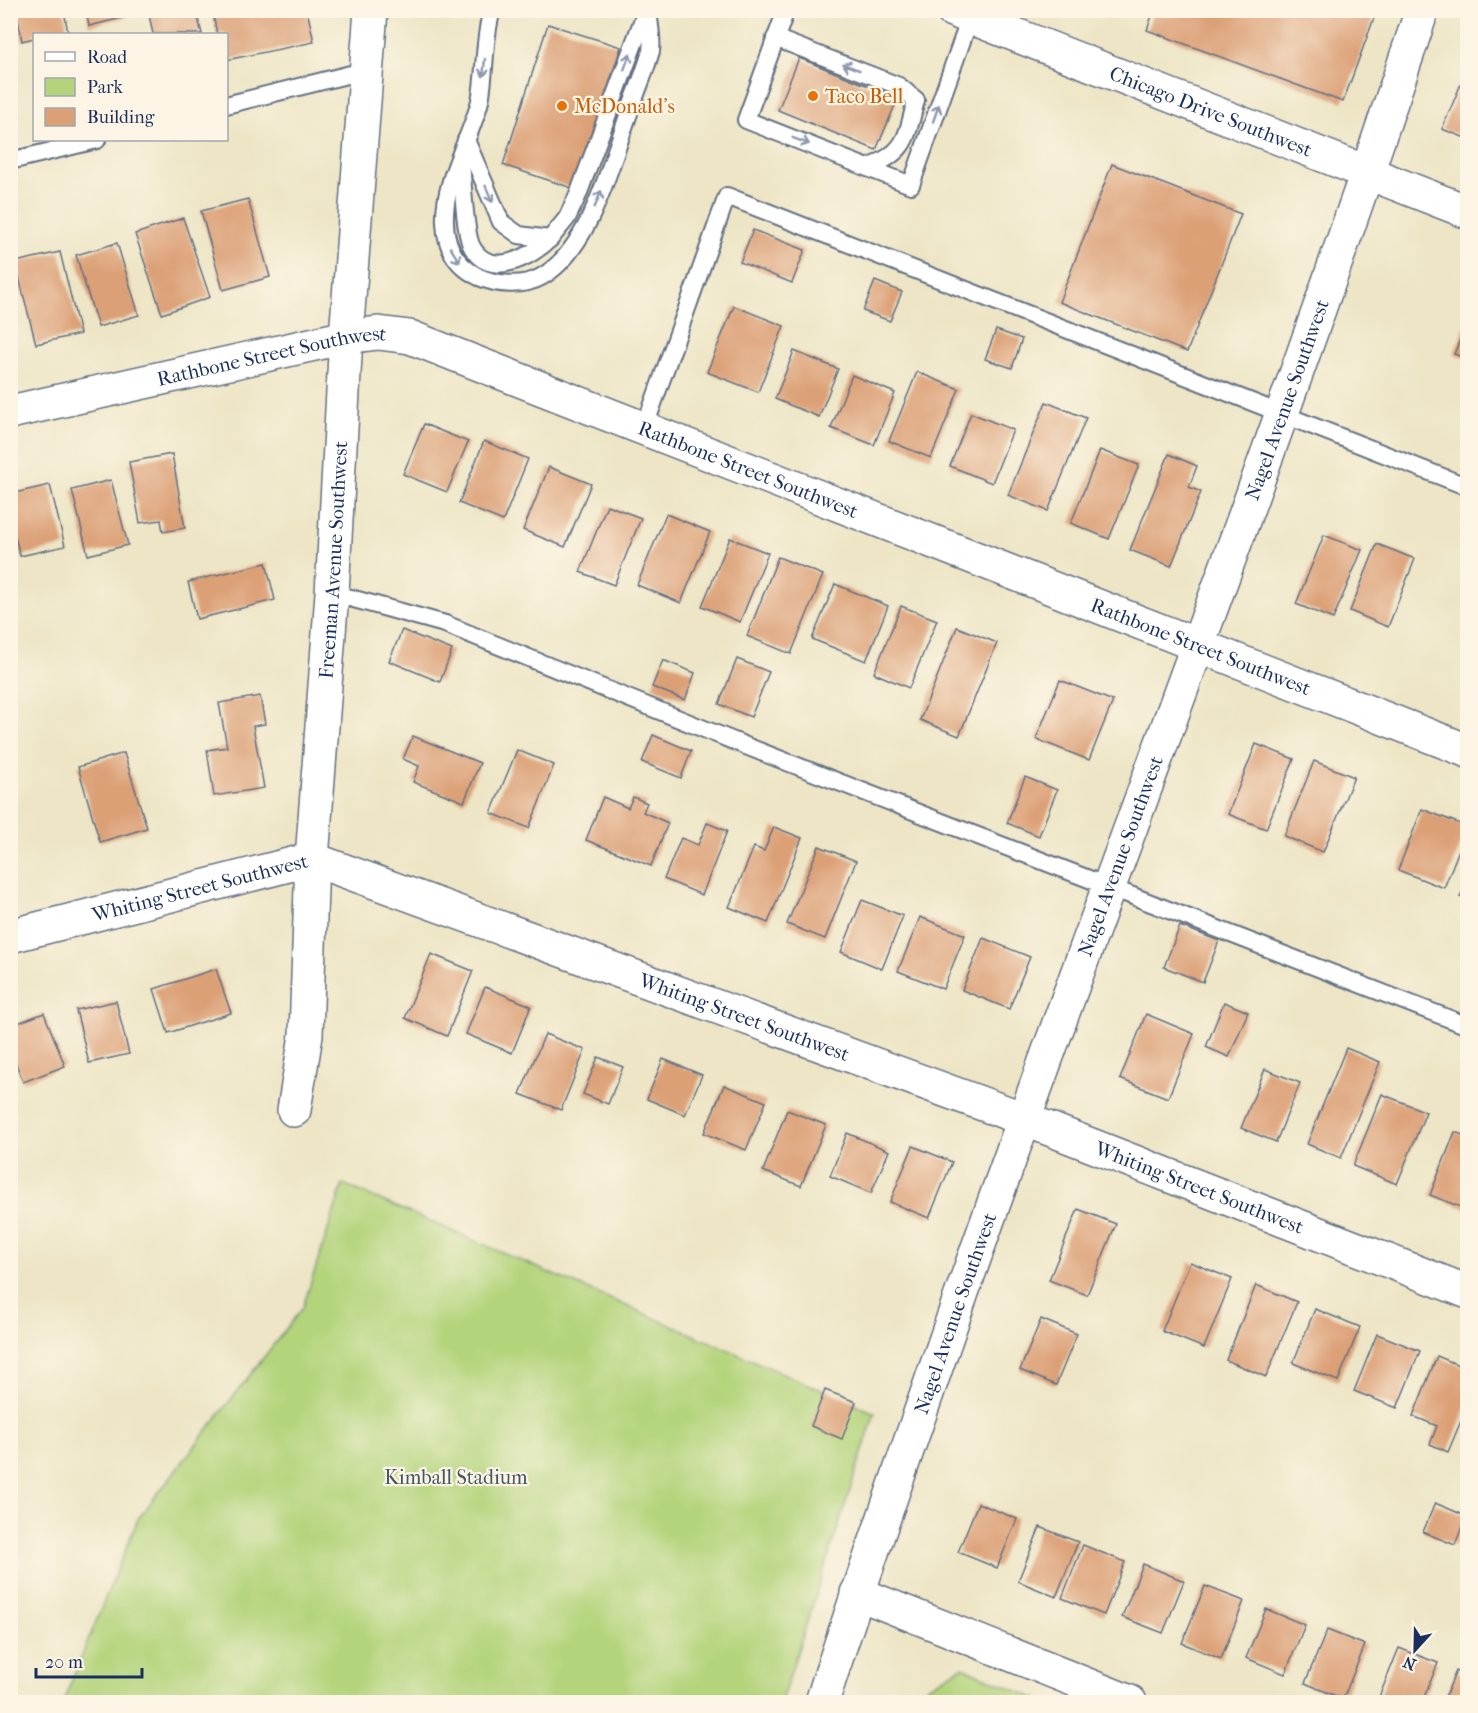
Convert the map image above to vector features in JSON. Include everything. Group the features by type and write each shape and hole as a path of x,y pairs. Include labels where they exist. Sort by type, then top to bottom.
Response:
{"street":[{"name":"Freeman Avenue Southwest","path":"294,1110 306,1035 312,859 332,593 346,337 371,10"},
{"name":"Nagel Avenue Southwest","path":"822,1702 857,1593 1024,1119 1284,413 1369,173 1422,10"},
{"name":"Chicago Drive Southwest","path":"961,14 1467,212"},
{"name":"Rathbone Street Southwest","path":"10,412 346,337 378,333 410,337 1198,648 1467,751"},
{"name":"Whiting Street Southwest","path":"10,936 312,859 1024,1119 1467,1292"},
{"path":"857,1593 1130,1702"}],"lane":[{"path":"492,10 482,92 447,198 445,222 449,246 455,259 473,273 491,281 520,283 542,276 573,246 594,209 651,49 647,10"},
{"path":"463,147 470,243 475,250 492,261 509,263 528,257 550,239 567,218 578,195 647,10"},
{"path":"786,10 746,120 911,185 961,14"},
{"path":"775,38 899,86 916,100 907,134 893,156 868,168"},
{"path":"228,105 367,70"},
{"path":"10,161 93,141"},
{"path":"463,147 501,222 519,235 550,239"},
{"path":"644,429 727,196 1284,413 1467,487"},
{"path":"332,593 445,624 751,748 1467,1026"}],"green space":[{"name":"Kimball Stadium","path":"343,1184 875,1413 781,1702 63,1702 138,1519 303,1307"},
{"path":"962,1667 1044,1702 901,1702"}],"building":[{"path":"16,10 64,10 68,33 33,33 33,38 22,41"},
{"path":"86,10 133,10 134,15 89,26"},
{"path":"148,10 196,10 202,33 153,33"},
{"path":"212,10 307,10 314,42 228,60 228,33 217,33"},
{"path":"1154,10 1377,10 1343,102 1147,30"},
{"name":"McDonald's","path":"548,24 621,47 575,189 503,165"},
{"path":"799,58 898,98 876,150 778,110"},
{"path":"1468,67 1468,139 1442,129"},
{"path":"1112,164 1241,214 1187,352 1059,302"},
{"path":"248,199 270,277 223,290 201,211"},
{"path":"183,218 210,297 162,314 135,234"},
{"path":"753,230 805,250 792,283 740,262"},
{"path":"117,243 139,315 98,327 76,255"},
{"path":"60,252 80,334 36,344 15,262"},
{"path":"875,281 902,292 890,321 863,311"},
{"path":"734,306 784,326 758,392 707,372"},
{"path":"1468,320 1468,359 1454,354"},
{"path":"996,330 1022,339 1012,368 985,359"},
{"path":"794,351 838,369 819,417 775,399"},
{"path":"917,372 959,389 931,458 889,441"},
{"path":"852,375 895,393 874,445 831,428"},
{"path":"1046,402 1086,418 1048,511 1008,495"},
{"path":"971,413 1013,430 992,483 950,466"},
{"path":"424,424 468,442 447,492 403,474"},
{"path":"484,441 528,459 503,521 459,503"},
{"path":"1100,450 1139,465 1109,539 1071,523"},
{"path":"172,454 185,528 163,532 161,520 140,523 129,462"},
{"path":"1169,454 1197,466 1189,487 1201,492 1171,566 1130,550"},
{"path":"549,467 591,484 565,547 523,530"},
{"path":"111,480 128,545 88,555 72,490"},
{"path":"50,485 65,546 20,556 10,517 10,494"},
{"path":"607,505 641,518 614,585 580,572"},
{"path":"666,514 710,532 681,603 637,585"},
{"path":"1324,535 1362,550 1333,619 1296,604"},
{"path":"730,538 768,553 740,622 702,606"},
{"path":"1377,544 1415,559 1388,627 1350,611"},
{"path":"778,557 823,575 791,654 747,636"},
{"path":"266,563 275,600 197,619 188,582"},
{"path":"835,584 888,606 866,661 812,639"},
{"path":"901,606 937,620 909,688 874,673"},
{"path":"957,627 997,643 959,736 920,720"},
{"path":"402,630 452,650 440,682 389,661"},
{"path":"737,659 769,672 751,717 719,704"},
{"path":"663,660 695,673 685,700 652,687"},
{"path":"1060,680 1113,701 1089,760 1036,739"},
{"path":"260,696 265,724 253,726 264,788 214,796 207,750 227,747 219,703"},
{"path":"653,735 691,751 681,778 642,762"},
{"path":"413,736 480,763 464,802 413,782 419,766 403,759"},
{"path":"1256,744 1294,759 1266,829 1228,814"},
{"path":"517,750 554,765 529,828 491,813"},
{"path":"124,753 147,828 100,842 78,767"},
{"path":"1314,761 1354,777 1323,852 1284,836"},
{"path":"1025,777 1057,790 1039,836 1007,823"},
{"path":"603,797 628,808 633,797 647,803 643,812 668,823 651,866 586,840"},
{"path":"1422,809 1468,827 1444,888 1398,870"},
{"path":"707,823 727,831 702,895 664,879 681,838 698,845"},
{"path":"774,827 802,838 768,923 729,907 754,847 764,851"},
{"path":"819,846 856,861 825,939 787,924"},
{"path":"1468,879 1468,900 1460,897"},
{"path":"862,900 903,916 882,969 841,952"},
{"path":"920,917 965,935 943,989 898,971"},
{"path":"1180,926 1219,941 1203,982 1164,967"},
{"path":"983,938 1030,957 1009,1009 962,990"},
{"path":"431,954 473,971 447,1036 405,1018"},
{"path":"216,969 231,1013 168,1033 154,989"},
{"path":"485,987 531,1006 512,1053 466,1034"},
{"path":"116,1001 129,1054 89,1063 76,1010"},
{"path":"1224,1002 1248,1012 1229,1057 1206,1047"},
{"path":"44,1013 65,1066 23,1082 10,1048 10,1026"},
{"path":"1146,1014 1194,1034 1168,1098 1120,1079"},
{"path":"545,1034 585,1050 561,1110 520,1094"},
{"path":"1346,1048 1380,1062 1341,1158 1307,1144"},
{"path":"598,1057 623,1067 608,1104 583,1094"},
{"path":"663,1059 702,1075 685,1115 647,1099"},
{"path":"1265,1069 1300,1083 1276,1142 1241,1128"},
{"path":"724,1085 766,1102 746,1150 704,1133"},
{"path":"1382,1094 1426,1112 1397,1184 1353,1166"},
{"path":"787,1110 826,1125 801,1186 763,1171"},
{"path":"1455,1132 1468,1137 1468,1210 1430,1195"},
{"path":"847,1133 889,1151 871,1193 830,1176"},
{"path":"913,1146 952,1162 929,1218 890,1202"},
{"path":"1078,1209 1116,1224 1087,1295 1049,1280"},
{"path":"1190,1262 1232,1279 1204,1348 1162,1331"},
{"path":"1256,1285 1297,1302 1266,1377 1226,1360"},
{"path":"1315,1309 1360,1327 1338,1381 1293,1363"},
{"path":"1041,1319 1077,1334 1056,1385 1020,1370"},
{"path":"1377,1334 1420,1351 1397,1408 1354,1391"},
{"path":"1437,1356 1468,1369 1468,1404 1448,1452 1430,1444 1437,1426 1413,1416"},
{"path":"825,1390 856,1402 842,1439 811,1426"},
{"path":"978,1503 1017,1519 997,1568 958,1552"},
{"path":"1435,1503 1466,1516 1455,1545 1423,1532"},
{"path":"1040,1527 1078,1542 1056,1597 1018,1581"},
{"path":"1083,1545 1125,1562 1104,1615 1062,1598"},
{"path":"1143,1564 1184,1581 1163,1633 1122,1617"},
{"path":"1205,1586 1244,1601 1221,1659 1182,1643"},
{"path":"1266,1609 1305,1625 1285,1674 1246,1658"},
{"path":"1327,1630 1365,1645 1343,1699 1305,1683"},
{"path":"1399,1648 1438,1663 1422,1702 1377,1702"},
{"path":"1456,1671 1468,1676 1468,1702 1443,1702"}],"place":[{"name":"Taco Bell","path":"813,96"},
{"name":"McDonald's","path":"562,106"}]}
